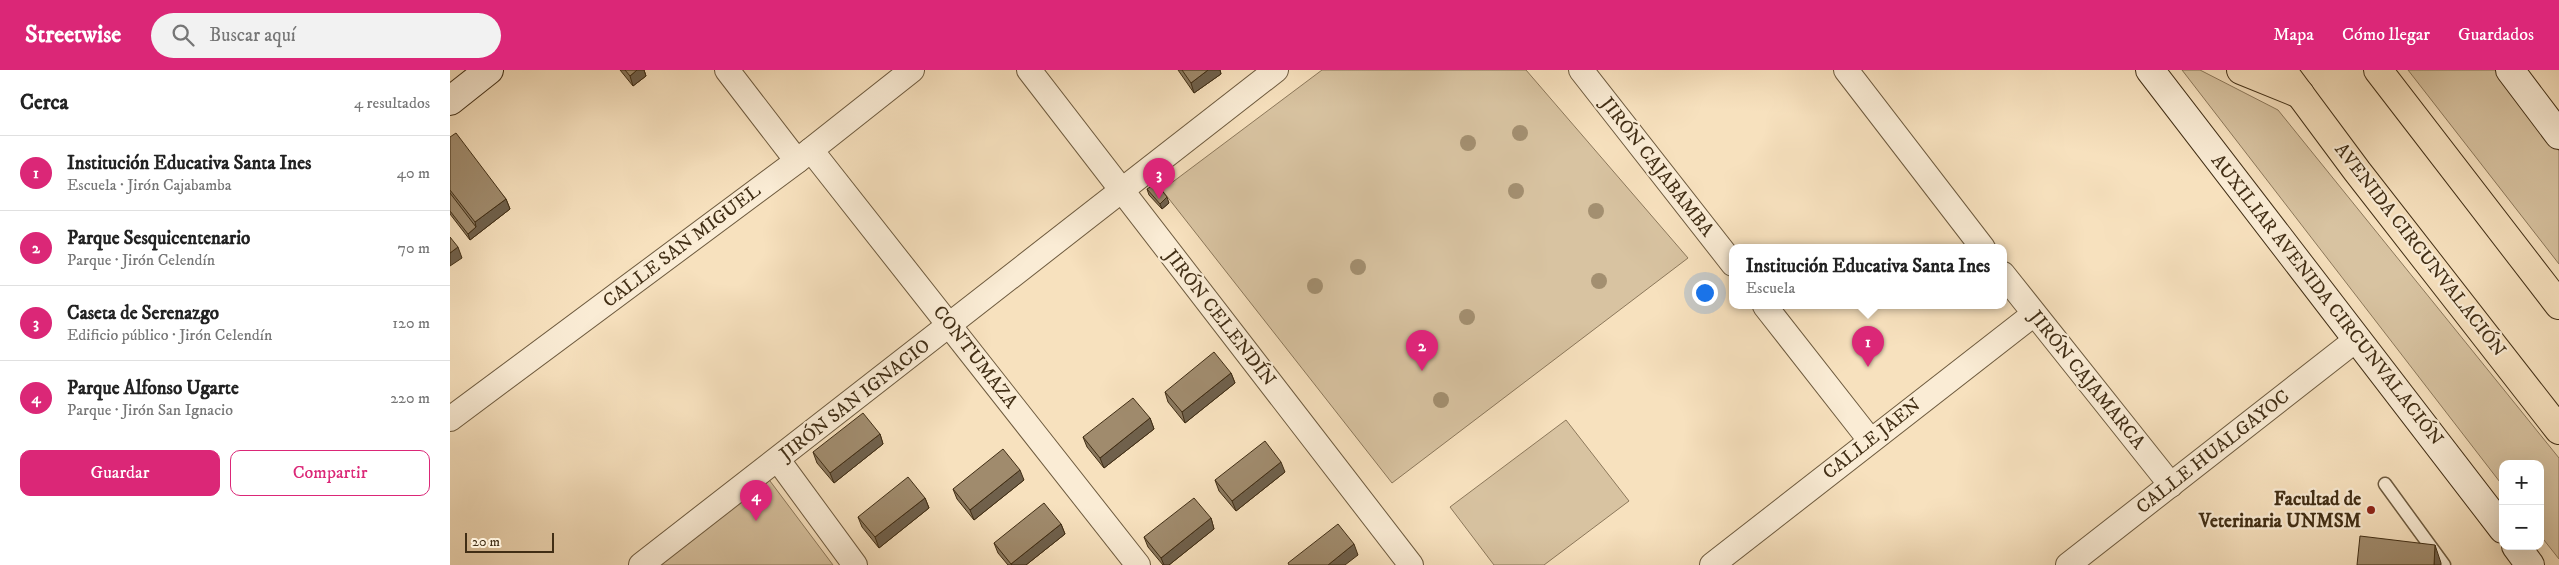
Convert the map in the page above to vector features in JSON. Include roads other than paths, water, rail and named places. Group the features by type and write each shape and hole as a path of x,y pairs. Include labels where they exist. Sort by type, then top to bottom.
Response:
{"main road":[{"path":"450,100 489,70"},
{"name":"AUXILIAR AVENIDA CIRCUNVALACIÓN","path":"2150,70 2499,525"},
{"path":"2241,70 2300,94"},
{"name":"AVENIDA CIRCUNVALACIÓN","path":"2282,70 2357,171 2559,430"},
{"path":"2378,70 2559,305"},
{"path":"2510,70 2559,135"},
{"path":"2519,550 2530,565"}],"street":[{"name":"CONTUMAZA","path":"726,70 804,156 950,325 1138,565"},
{"name":"CALLE SAN MIGUEL","path":"450,419 804,156 912,70"},
{"name":"JIRÓN CELENDÍN","path":"1029,70 1411,565"},
{"path":"1121,190 1276,70"},
{"name":"JIRÓN CAJABAMBA","path":"1581,70 1729,259"},
{"path":"1846,70 1980,244"},
{"name":"JIRÓN SAN IGNACIO","path":"640,565 778,460 1121,190"},
{"name":"JIRÓN CAJAMARCA","path":"2007,279 2171,485"},
{"path":"1767,309 1870,440"},
{"name":"CALLE JAEN","path":"1712,565 2034,314"},
{"name":"CALLE HUALGAYOC","path":"2068,565 2357,340"},
{"path":"778,460 855,565"}],"lane":[{"path":"2385,484 2444,565"}],"place":[{"name":"Caseta de Serenazgo","path":"1159,199"},
{"name":"Institución Educativa Santa Ines","path":"1868,367"},
{"name":"Parque Sesquicentenario","path":"1422,371"},
{"name":"Facultad de Veterinaria UNMSM","path":"2371,510"},
{"name":"Parque Alfonso Ugarte","path":"756,521"}]}
